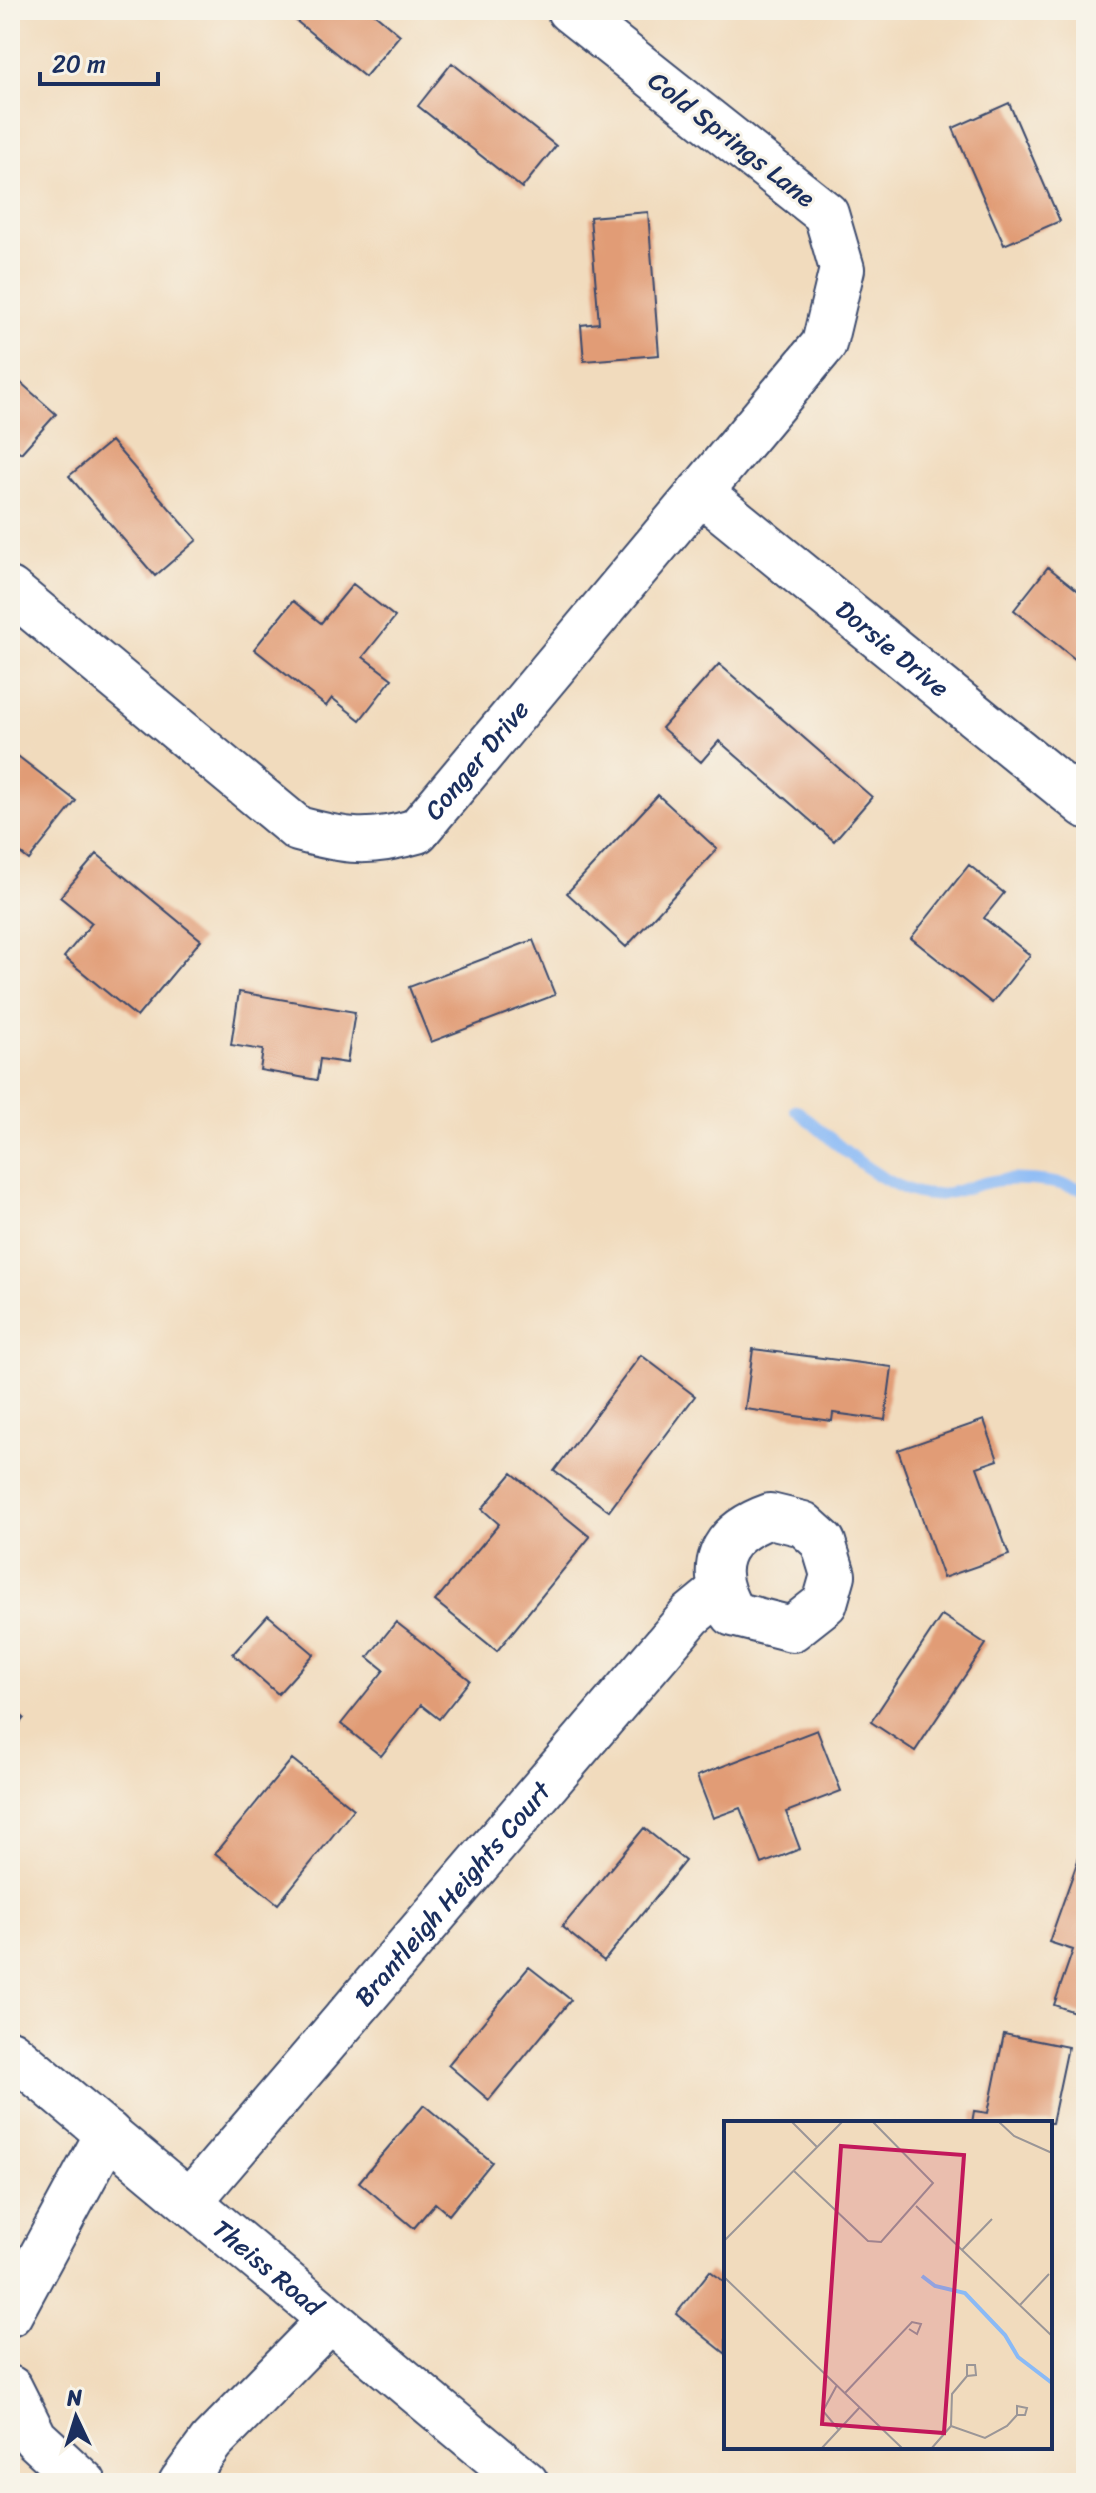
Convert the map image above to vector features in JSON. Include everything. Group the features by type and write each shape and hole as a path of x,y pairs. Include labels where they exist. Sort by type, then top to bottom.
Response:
{"street":[{"name":"Cold Springs Lane","path":"569,10 826,214 842,269 824,344 700,492"},
{"name":"Conger Drive","path":"10,590 298,829 345,842 383,841 417,831 700,492"},
{"name":"Dorsie Drive","path":"700,492 1086,806"},
{"name":"Brantleigh Heights Court","path":"190,2201 691,1615 719,1592"},
{"name":"Theiss Road","path":"10,2052 526,2483"},
{"path":"10,2314 108,2133"},
{"path":"181,2483 211,2442 330,2320"},
{"path":"10,2388 35,2438 84,2483"}],"building":[{"path":"283,10 370,10 400,35 365,77"},
{"path":"452,63 556,146 522,188 418,106"},
{"path":"1009,103 1060,221 1004,245 953,128"},
{"path":"648,212 659,355 584,361 581,325 599,323 590,217"},
{"path":"10,373 56,414 21,453 10,444"},
{"path":"111,441 197,540 155,576 69,476"},
{"path":"1048,567 1086,597 1086,668 1014,610"},
{"path":"353,584 395,617 363,657 392,679 360,720 332,698 326,706 254,649 293,601 321,623"},
{"path":"719,664 872,797 834,841 719,741 701,762 662,728"},
{"path":"10,750 76,801 29,860 10,845"},
{"path":"658,795 717,849 626,947 567,893"},
{"path":"97,854 201,940 137,1017 64,957 92,923 60,897"},
{"path":"969,865 1004,893 984,918 1030,955 992,1003 911,938"},
{"path":"533,940 555,995 431,1042 409,987"},
{"path":"239,992 355,1012 347,1063 320,1059 317,1080 260,1070 263,1050 231,1045"},
{"path":"753,1349 892,1367 885,1420 833,1413 832,1421 745,1409"},
{"path":"641,1355 695,1396 609,1511 554,1471"},
{"path":"984,1420 998,1460 977,1467 1009,1555 943,1578 898,1450"},
{"path":"512,1473 590,1537 497,1651 435,1601 499,1524 482,1509"},
{"path":"268,1615 314,1654 278,1694 233,1654"},
{"path":"942,1615 986,1644 915,1751 871,1722"},
{"path":"396,1622 470,1680 439,1719 421,1705 381,1756 341,1724 384,1670 368,1657"},
{"path":"10,1707 24,1718 10,1735"},
{"path":"817,1730 841,1791 786,1812 800,1849 762,1864 740,1808 713,1818 697,1776"},
{"path":"292,1759 354,1809 278,1904 215,1853"},
{"path":"644,1828 685,1861 604,1961 562,1927"},
{"path":"1081,1852 1086,1853 1086,2016 1054,2005 1073,1950 1049,1942"},
{"path":"529,1967 571,2000 489,2100 448,2065"},
{"path":"1004,2034 1068,2047 1052,2123 972,2121 974,2111 988,2113"},
{"path":"424,2105 492,2162 449,2215 435,2203 414,2228 359,2182"},
{"path":"710,2271 724,2282 724,2352 676,2314"}],"waterway":[{"path":"796,1110 869,1169 917,1193 938,1195 991,1181 1012,1180 1044,1181 1086,1190"}]}
